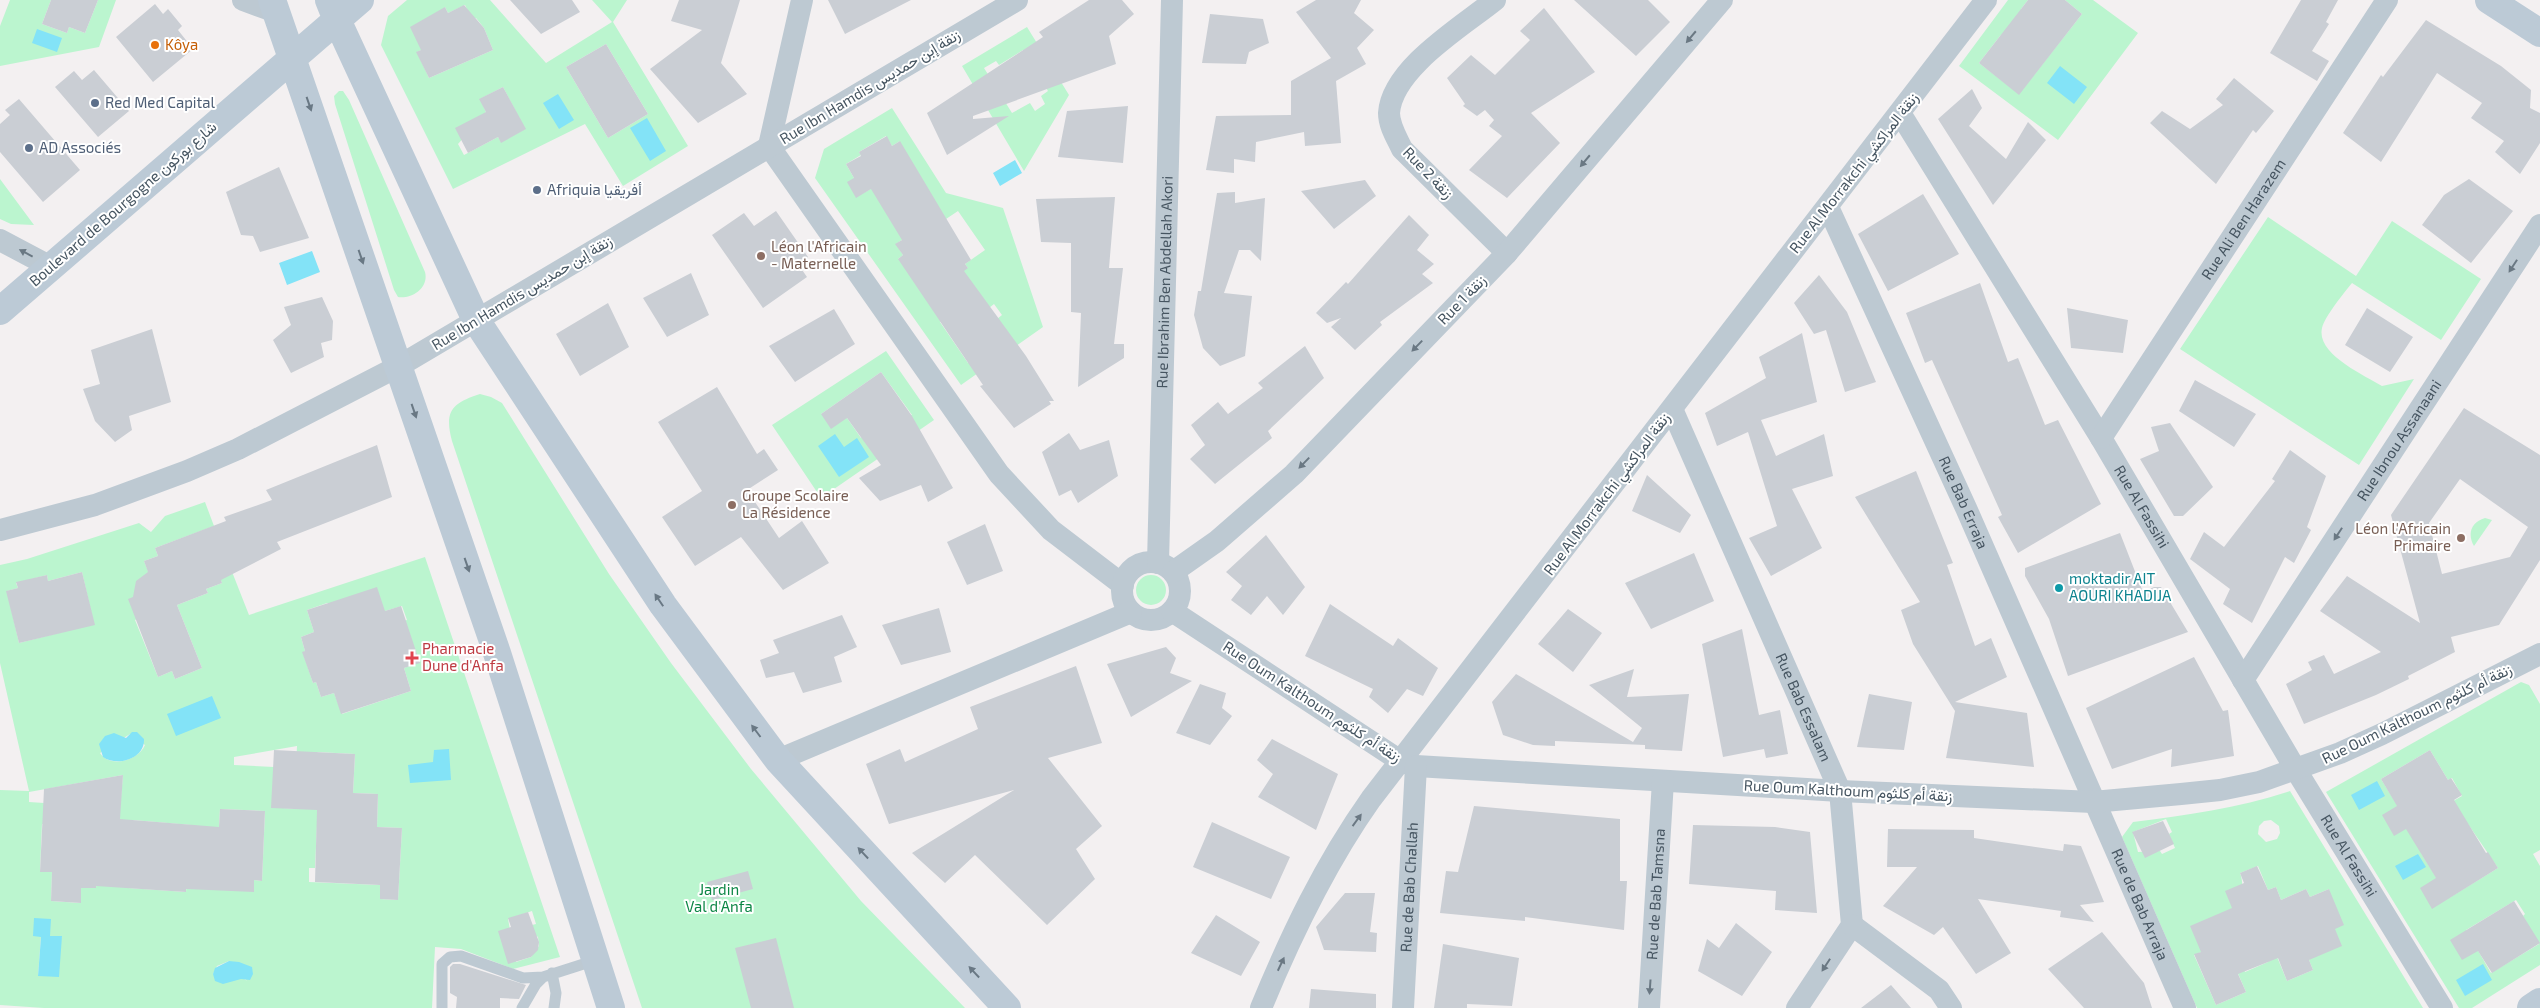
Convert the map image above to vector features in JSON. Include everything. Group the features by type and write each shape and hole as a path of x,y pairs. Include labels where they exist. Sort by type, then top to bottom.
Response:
{"main road":[{"name":"Boulevard de Bourgogne شارع بوركون","path":"0,310 293,58 333,10 360,0"},
{"path":"2489,0 2540,33"},
{"path":"274,6 497,653 611,1008"},
{"path":"333,10 476,320 663,606 778,760 1007,1008"},
{"path":"2531,1008 2540,1002"}],"street":[{"path":"243,0 274,6"},
{"path":"802,0 770,146 999,474 1051,530 1123,585"},
{"name":"Rue Ibn Hamdis زنقة إبن حمديس","path":"0,530 95,506 187,471 238,449 399,366 1017,0"},
{"name":"Rue Ibrahim Ben Abdellah Akori","path":"1166,568 1172,0"},
{"name":"Rue 2 زنقة","path":"1495,0 1420,60 1404,76 1390,113 1393,131 1402,149 1507,253"},
{"name":"Rue 1 زنقة","path":"1166,568 1217,541 1294,474 1507,253 1722,0"},
{"name":"Rue Al Morrakchi زنقة المراكشي","path":"1261,1008 1324,872 1351,828 1409,764 1672,409 1986,0"},
{"name":"Rue Ali Ben Harazem","path":"2100,438 2387,0"},
{"name":"Rue Al Fassihi","path":"1900,113 2100,438 2296,770 2442,1008"},
{"name":"Rue Bab Erraja","path":"1828,207 1966,508 2093,802"},
{"name":"Rue Ibnou Assanaani","path":"2243,680 2540,225"},
{"path":"0,240 51,267"},
{"name":"Rue Bab Essalam","path":"1672,409 1840,792 1852,925"},
{"path":"1149,563 1166,568 1180,588 1180,596 1172,611 1156,620 1147,620 1131,612 1125,604 1123,585 1133,570 1149,563"},
{"name":"Rue Oum Kalthoum زنقة أم كلثوم","path":"1172,611 1409,764 1840,792 2093,802 2220,790 2296,770 2382,734 2538,658"},
{"path":"778,760 1131,612"},
{"name":"Rue de Bab Challah","path":"1403,1008 1409,764"},
{"name":"Rue de Bab Tamsna","path":"1649,1008 1664,781"},
{"name":"Rue de Bab Arraja","path":"2093,802 2184,1008"},
{"path":"1797,1008 1852,925 1939,990 1951,1008"}],"lane":[{"path":"442,1008 442,964 450,957 461,956 524,978 547,975 596,960"},
{"path":"522,1008 536,984 547,975"},
{"path":"547,975 556,993 554,1008"}],"green space":[{"path":"10,0 51,0 42,24 67,33 69,27 85,33 98,0 116,0 99,47 0,66 0,26"},
{"path":"407,0 490,0 546,63 612,22 592,0 627,0 613,22 688,146 623,186 585,124 453,189 381,45 388,16","holes":["465,5 472,20 476,18 484,28 493,50 429,78 417,52 421,50 445,7 448,13","606,44 648,114 608,138 566,67","503,87 525,129 501,142 498,137 464,155 458,144 486,112 480,99"]},
{"path":"2008,0 2028,0 2021,9 2025,13 2000,36 1979,63 2019,94 2082,14 2065,0 2093,0 2138,33 2058,140 1959,66"},
{"path":"1027,27 1069,95 1024,171 962,66","holes":["1023,50 1048,91 1041,96 1045,104 1035,111 1030,103 1012,113 984,68 996,61 999,65"]},
{"path":"339,91 343,91 349,100 425,272 425,283 419,291 409,296 398,297 394,290 335,104 334,96"},
{"path":"892,108 946,193 1003,208 1043,327 961,385 815,178 824,149","holes":["886,136 892,146 900,141 880,184 856,197 854,178 846,164 861,155 859,152","958,211 985,250 965,264 968,268 898,259 903,255 896,244 935,217 940,223","994,304 1002,315 997,319 988,349 968,363 940,322 960,308 989,308"]},
{"path":"0,179 34,225 11,224 0,219"},
{"path":"2268,217 2356,276 2392,221 2481,279 2441,340 2352,283 2331,311 2322,328 2322,338 2326,346 2343,363 2382,386 2414,379 2359,465 2180,349"},
{"path":"886,351 934,420 821,498 772,425","holes":["881,372 912,415 891,418 861,438 847,418 821,414"]},
{"name":"Jardin Val d'Anfa","path":"480,394 502,403 609,574 671,663 751,769 861,901 965,1008 642,1008 452,441 449,422 452,410 470,397"},
{"path":"205,502 214,526 155,548 158,556 144,561 152,581 142,617 135,620 158,677 172,671 175,679 202,668 177,605 208,593 206,589 222,583 212,559 225,554 249,615 425,557 560,957 513,969 461,949 435,947 432,1008 44,1008 0,1005 0,790 29,791 0,663 0,565 27,559 139,523 151,532 165,516","holes":["82,572 94,624 19,643 7,591 18,588 16,583 47,575 48,581","327,603 385,611 402,606 407,620 403,621 420,662 404,668 411,691 342,714 334,693 321,697 316,682 313,683 303,653 305,651 301,637 314,632 307,610","130,734 145,745 137,755 131,758 124,761 110,761 100,753","297,746 294,809 272,807 274,767 234,765 234,757","317,752 355,754 353,793 378,794 377,827 402,828 398,900 380,899 380,885 309,882 309,868 315,868 317,825 343,793","123,775 120,808 29,802 29,792","220,809 265,811 262,881 254,880 254,891 216,879","133,820 191,825 186,892 128,888","42,824 99,827 96,888 81,888 80,903 51,901 52,872 40,871","532,911 536,924 532,925 532,933 538,937 539,946 531,957 516,962 508,919","41,936 62,937 38,976","229,961 247,981 243,978 228,981 213,974 217,966"]},
{"path":"2485,518 2492,520 2474,546 2471,537 2472,529 2476,522"},
{"path":"1151,575 1162,579 1166,590 1162,601 1151,605 1140,601 1136,590 1140,579"},
{"path":"2521,682 2529,685 2540,704 2540,850 2533,854 2540,866 2540,965 2472,1008 2459,1008 2326,792","holes":["2430,750 2448,780 2452,778 2462,796 2410,826 2381,779","2468,824 2498,868 2449,898 2421,853","2516,900 2539,944 2491,973 2466,930"]},
{"path":"2290,791 2423,1008 2197,1008 2122,837 2133,822 2213,810","holes":["2166,819 2172,832 2169,834 2175,848 2162,854 2160,851 2138,852 2133,832","2271,820 2279,826 2280,833 2277,839 2266,842 2258,834 2259,826 2264,821","2258,866 2268,890 2276,887 2281,900 2306,889 2310,897 2329,889 2335,929 2309,960 2313,970 2287,981 2275,952 2268,962 2245,972 2237,952 2230,955 2246,992 2216,1005 2194,955 2201,952 2237,905 2242,884 2240,873"]}],"water":[{"path":"37,29 62,38 57,52 32,43"},
{"path":"2060,66 2087,87 2074,104 2047,83"},
{"path":"558,94 574,120 559,129 543,103"},
{"path":"647,118 666,151 650,161 630,128"},
{"path":"1015,160 1022,173 1000,186 993,173"},
{"path":"312,251 320,272 287,285 279,263"},
{"path":"835,434 844,447 857,438 869,457 839,477 818,446"},
{"path":"212,696 221,718 176,736 167,714"},
{"path":"132,732 137,732 144,739 140,752 122,761 109,760 103,757 99,744 105,736 114,733 126,738"},
{"path":"449,749 451,780 410,783 408,765 433,762 434,750"},
{"path":"2377,781 2385,796 2359,810 2351,795"},
{"path":"2418,854 2426,867 2403,880 2395,866"},
{"path":"34,918 51,919 50,936 62,936 59,977 38,976 41,937 33,936"},
{"path":"229,961 239,962 252,967 253,974 250,980 241,979 223,984 215,981 213,974 215,968"},
{"path":"2483,964 2492,980 2465,996 2456,980"}],"building":[{"path":"51,0 98,0 85,33 69,27 67,33 42,24"},
{"path":"510,0 572,0 580,12 541,34"},
{"path":"679,0 740,0 721,63 747,94 698,123 650,69 702,30 671,21"},
{"path":"828,0 911,0 845,34"},
{"path":"1089,0 1122,0 1134,14 1109,36 1116,64 973,116 973,119 1009,116 947,155 927,113 1043,37 1039,32"},
{"path":"1316,0 1361,0 1354,13 1374,30 1357,48 1366,64 1336,81 1341,143 1305,146 1304,132 1256,142 1255,162 1234,159 1234,173 1206,170 1216,116 1291,115 1291,81 1331,58 1296,12"},
{"path":"1574,0 1648,0 1670,22 1636,56"},
{"path":"2028,0 2065,0 2082,14 2019,95 1979,63"},
{"path":"2301,0 2338,0 2326,22 2329,24 2312,51 2329,61 2317,81 2270,53"},
{"path":"155,4 163,14 168,9 182,26 178,30 193,49 153,82 116,37"},
{"path":"464,5 484,28 493,50 429,78 416,52 421,50 410,27 445,7 448,13"},
{"path":"1544,8 1595,72 1531,113 1560,143 1507,198 1469,170 1502,136 1489,126 1494,120 1485,110 1477,116 1463,106 1465,104 1447,78 1471,55 1495,75 1530,40 1520,31"},
{"path":"1210,14 1263,19 1269,43 1249,52 1246,64 1202,63"},
{"path":"2426,20 2501,66 2531,90 2530,108 2540,113 2540,143 2520,174 2495,152 2504,141 2471,118 2482,103 2437,73 2381,162 2343,133 2381,75 2383,77"},
{"path":"606,44 648,114 608,138 566,67"},
{"path":"94,70 129,111 98,137 55,87 74,71 82,80"},
{"path":"2234,78 2274,111 2256,133 2253,130 2216,184 2150,123 2162,111 2190,129 2223,105 2216,99"},
{"path":"503,87 526,129 501,143 498,137 468,153 455,128 486,112 479,99"},
{"path":"1972,89 1982,108 1969,126 2006,159 2028,122 2046,140 1993,205 1938,119"},
{"path":"19,99 80,170 43,202 0,152 0,124 10,115 5,110"},
{"path":"1128,106 1123,163 1058,157 1067,111"},
{"path":"887,136 892,146 900,141 971,260 965,264 968,268 964,271 1026,356 1054,401 1049,401 1051,404 1014,428 980,386 983,385 898,259 903,255 895,244 902,240 871,189 856,198 847,182 854,178 846,164 861,156 859,152"},
{"path":"279,167 309,238 260,252 253,236 241,235 226,192"},
{"path":"2469,179 2513,211 2471,263 2422,225 2444,195"},
{"path":"1365,180 1376,196 1334,229 1301,191"},
{"path":"1235,192 1235,203 1265,198 1261,261 1250,250 1239,250 1224,293 1252,296 1245,356 1220,366 1203,348 1194,315 1198,291 1201,291 1217,193"},
{"path":"1923,194 1959,254 1888,291 1858,234"},
{"path":"1115,197 1109,268 1123,268 1114,344 1124,344 1124,358 1078,387 1081,313 1071,312 1071,243 1041,242 1036,199"},
{"path":"776,211 808,257 798,264 807,277 763,308 712,235 744,213 754,226"},
{"path":"1409,215 1429,235 1417,250 1434,264 1422,274 1433,283 1380,322 1382,325 1355,350 1331,327 1341,318 1327,323 1316,313 1346,282 1348,284"},
{"path":"691,273 709,315 667,337 643,298"},
{"path":"1819,275 1847,312 1876,382 1845,392 1826,330 1814,334 1794,303"},
{"path":"1980,283 2008,362 2018,358 2045,425 2058,420 2101,504 2018,553 1998,517 2002,515 1932,360 1925,363 1906,313"},
{"path":"322,297 333,321 332,340 321,343 324,357 291,373 273,340 291,325 284,307"},
{"path":"608,303 629,347 580,376 556,334"},
{"path":"2067,308 2128,320 2123,353 2071,348"},
{"path":"2367,308 2413,337 2390,372 2345,345"},
{"path":"834,309 855,344 795,382 769,346"},
{"path":"152,329 171,402 129,416 132,430 115,442 95,421 83,389 100,384 91,350"},
{"path":"1802,333 1817,402 1761,420 1776,456 1824,434 1833,476 1792,489 1822,548 1771,576 1749,538 1777,526 1748,432 1717,446 1705,413 1766,378 1759,357"},
{"path":"1305,346 1324,378 1268,431 1272,438 1215,484 1190,459 1205,445 1191,425 1218,402 1228,414 1263,388 1258,383"},
{"path":"881,372 912,416 953,488 928,502 921,485 880,501 859,478 881,465 847,418 831,429 821,414"},
{"path":"2195,380 2256,414 2234,447 2179,411"},
{"path":"717,387 757,454 764,449 778,470 747,490 779,538 802,521 829,563 783,590 741,537 695,566 662,517 702,491 658,422"},
{"name":"Léon l'Africain Primaire","path":"2464,408 2540,455 2540,560 2499,625 2451,637 2455,652 2408,676 2409,679 2376,695 2304,724 2286,684 2312,670 2308,662 2324,655 2334,674 2381,652 2320,611 2347,576 2420,623 2391,515","holes":["2460,479 2528,527 2510,557 2442,574 2429,523"]},
{"path":"2170,423 2213,487 2183,516 2174,516 2140,459 2159,451 2151,427"},
{"path":"1069,433 1080,450 1109,440 1118,476 1078,503 1071,490 1059,496 1042,452"},
{"path":"377,445 392,497 277,542 281,549 221,580 222,583 206,589 208,593 177,605 202,668 175,679 172,671 158,677 128,599 133,597 136,581 148,572 144,561 158,556 155,548 226,521 224,517 272,500 266,490"},
{"path":"2290,450 2326,476 2307,527 2311,530 2294,563 2285,557 2252,623 2223,604 2230,589 2190,559 2204,532 2224,547 2275,481 2272,479"},
{"path":"1916,471 1953,563 1947,565 1975,646 1991,638 2007,677 1955,702 2027,713 2034,767 1946,758 1955,711 1913,644 1901,610 1920,602 1855,497"},
{"path":"1647,475 1691,515 1680,533 1632,511"},
{"path":"985,524 1003,571 967,585 947,542"},
{"path":"2120,533 2143,592 2154,587 2161,587 2188,632 2068,676 2049,619 2025,576 2025,568"},
{"path":"1266,535 1305,587 1283,615 1267,596 1251,615 1231,600 1242,586 1226,572"},
{"path":"1694,553 1714,601 1651,629 1625,583"},
{"path":"82,572 95,625 19,643 6,591 18,588 16,582 47,575 48,581"},
{"path":"377,587 385,611 401,606 420,663 404,668 411,691 341,714 334,693 321,697 316,682 313,683 302,652 305,651 301,637 314,632 307,610"},
{"path":"1330,604 1393,646 1398,638 1438,668 1423,696 1407,689 1388,713 1369,697 1373,689 1305,656"},
{"path":"939,608 951,652 901,665 882,625"},
{"path":"1568,609 1602,633 1573,672 1538,644"},
{"path":"842,615 857,647 834,657 842,682 803,693 794,672 766,678 760,660 779,653 773,640"},
{"path":"1742,629 1759,715 1780,710 1788,754 1766,758 1764,749 1723,757 1702,644"},
{"path":"1166,647 1176,658 1170,673 1192,681 1131,717 1107,664"},
{"path":"2194,657 2223,711 2228,710 2234,756 2171,767 2172,749 2112,769 2086,708"},
{"path":"1076,666 1102,743 1048,758 1102,826 1076,849 1095,879 1047,925 975,855 945,883 912,853 1014,790 889,824 866,764 900,749 905,762 978,729 970,707"},
{"path":"1634,669 1627,697 1689,694 1682,751 1645,749 1645,745 1555,741 1555,746 1533,745 1503,735 1492,702 1516,674 1633,742 1642,728 1589,685"},
{"path":"1200,684 1226,693 1222,708 1232,716 1210,745 1176,733"},
{"path":"1869,694 1912,702 1904,750 1857,747"},
{"path":"1272,739 1338,774 1316,830 1258,797 1273,774 1257,760"},
{"path":"274,750 355,754 353,793 378,794 377,827 402,828 398,900 380,899 380,885 315,882 317,810 271,808"},
{"path":"2430,750 2448,780 2451,778 2462,795 2454,800 2486,853 2488,852 2498,868 2432,909 2420,888 2436,878 2406,829 2394,836 2382,815 2397,806 2381,779"},
{"path":"123,775 120,819 219,827 220,809 265,811 262,881 254,880 254,892 186,889 186,892 96,886 96,888 81,888 81,903 51,901 52,872 40,872 44,789"},
{"path":"1474,806 1620,819 1620,881 1627,881 1624,930 1525,917 1525,921 1440,913 1446,871 1458,872"},
{"path":"2163,821 2174,844 2145,858 2132,832"},
{"path":"1212,822 1290,857 1271,899 1193,867"},
{"path":"1693,825 1775,827 1810,832 1817,913 1775,910 1776,891 1689,884"},
{"path":"1888,829 1974,830 1974,838 2063,851 2064,844 2081,846 2104,902 2080,905 2094,922 2060,917 2061,911 1978,899 2011,953 1976,974 1943,927 1934,935 1883,906 1917,867 1887,867"},
{"path":"2257,866 2268,890 2276,887 2281,900 2306,889 2310,897 2329,889 2344,925 2335,929 2342,946 2309,960 2313,970 2287,981 2278,958 2238,974 2246,992 2216,1005 2194,954 2201,952 2190,926 2232,908 2225,891 2244,883 2240,873"},
{"path":"748,871 753,889 712,900 707,882"},
{"path":"1345,893 1375,893 1370,932 1377,933 1376,952 1324,950 1316,927"},
{"path":"2514,901 2540,943 2492,973 2478,951 2462,960 2450,940"},
{"path":"528,912 539,942 538,950 531,957 508,964 498,931 511,927 508,918"},
{"path":"1216,915 1260,942 1241,976 1191,953"},
{"path":"1736,923 1772,952 1742,996 1698,971 1707,939 1719,948"},
{"path":"2102,932 2144,983 2152,1008 2084,1008 2048,969"},
{"path":"776,938 794,1008 751,1008 735,948"},
{"path":"1443,944 1519,958 1512,1006 1467,1004 1467,1008 1434,1008"},
{"path":"453,964 460,964 526,985 519,999 500,998 500,1008 456,1008 457,997 450,993 450,967"},
{"path":"1891,985 1911,1008 1861,1008"},
{"path":"1311,989 1376,994 1376,1008 1309,1008"}],"place":[{"name":"Kôya","path":"155,45"},
{"name":"Red Med Capital","path":"95,103"},
{"name":"AD Associés","path":"29,148"},
{"name":"Afriquia أفريقيا","path":"537,190"},
{"name":"Léon l'Africain - Maternelle","path":"761,256"},
{"name":"Groupe Scolaire La Résidence","path":"732,505"},
{"name":"Léon l'Africain Primaire","path":"2461,538"},
{"name":"moktadir AIT AOURI KHADIJA","path":"2059,588"},
{"name":"Pharmacie Dune d'Anfa","path":"412,658"}]}
